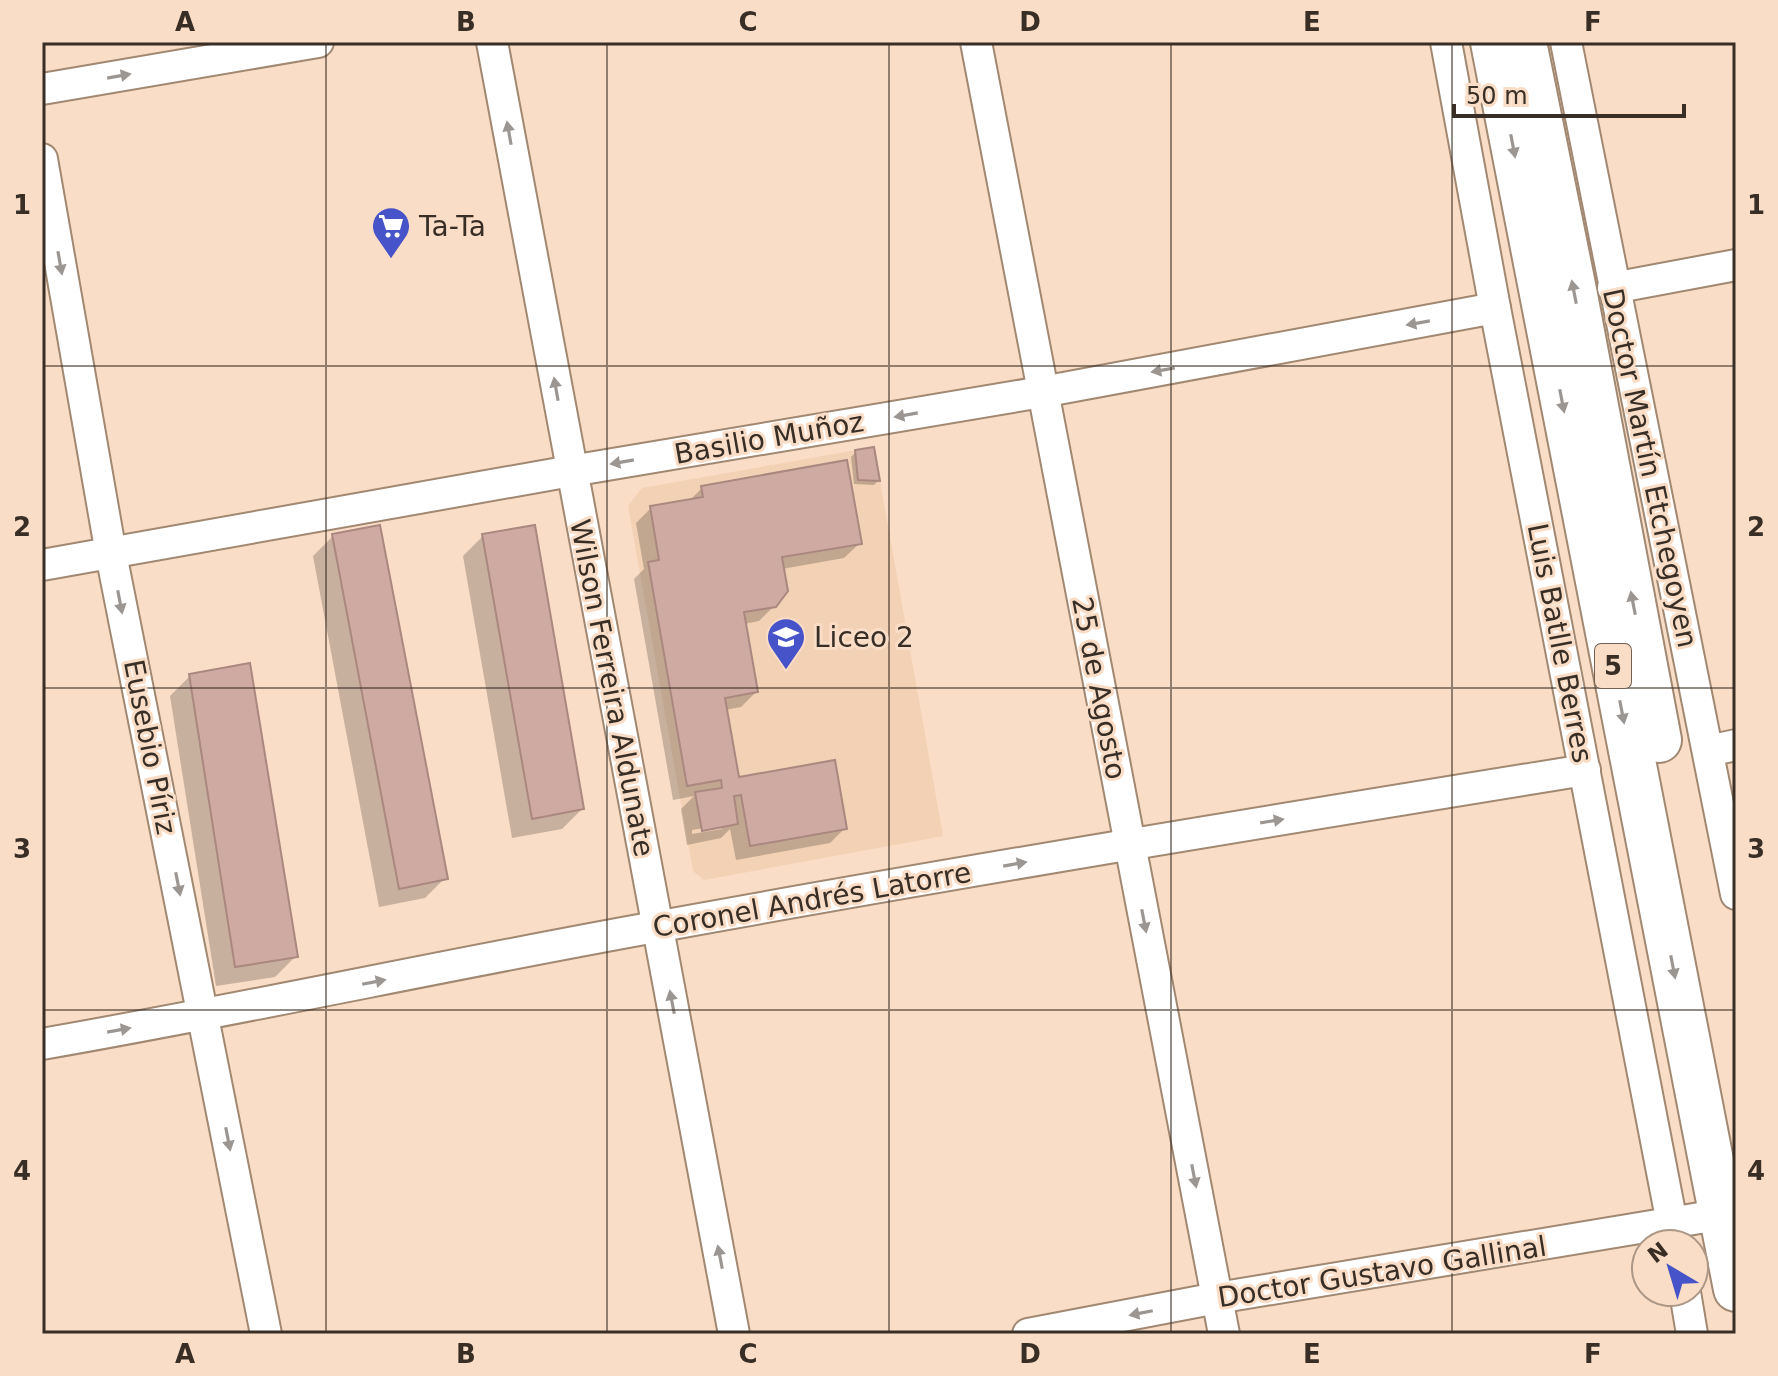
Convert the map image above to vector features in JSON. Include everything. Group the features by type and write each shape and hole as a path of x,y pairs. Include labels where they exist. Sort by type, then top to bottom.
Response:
{"highway":[{"name":"5","path":"1493,42 1729,1214 1736,1289"},
{"name":"5","path":"1524,42 1575,295 1736,1147"}],"street":[{"path":"42,89 318,42"},
{"name":"Wilson Ferreira Aldunate","path":"492,42 734,1334"},
{"name":"25 de Agosto","path":"976,42 1224,1334"},
{"name":"Luis Batlle Berres","path":"1446,42 1673,1228"},
{"name":"Doctor Martín Etchegoyen","path":"1566,42 1613,288 1722,748 1736,894"},
{"name":"Eusebio Píriz","path":"42,159 111,554 266,1334"},
{"path":"1613,288 1736,265"},
{"name":"Basilio Muñoz","path":"42,565 571,471 1042,392 1495,308"},
{"name":"Coronel Andrés Latorre","path":"42,1044 658,927 1129,844 1585,770"},
{"name":"Doctor Gustavo Gallinal","path":"1690,1228 1729,1214"},
{"name":"Doctor Gustavo Gallinal","path":"1028,1334 1217,1298 1630,1240"},
{"path":"1688,1308 1692,1334"}],"shaded area":[{"name":"Liceo 2","path":"874,447 943,836 704,880 693,871 628,506 642,488"}],"building":[{"path":"874,447 880,481 858,480 855,450"},
{"path":"847,460 862,544 782,557 788,591 776,607 744,612 758,692 725,698 739,777 835,760 847,829 750,846 741,795 734,796 738,824 702,831 695,792 722,788 721,780 687,786 648,562 659,560 650,506 703,497 701,486"},
{"path":"380,525 448,879 399,889 332,534"},
{"path":"535,525 584,809 532,819 482,534"},
{"path":"250,663 298,957 235,967 189,674"}],"place":[{"name":"Ta-Ta","path":"391,260"},
{"name":"Liceo 2","path":"786,671"}]}
